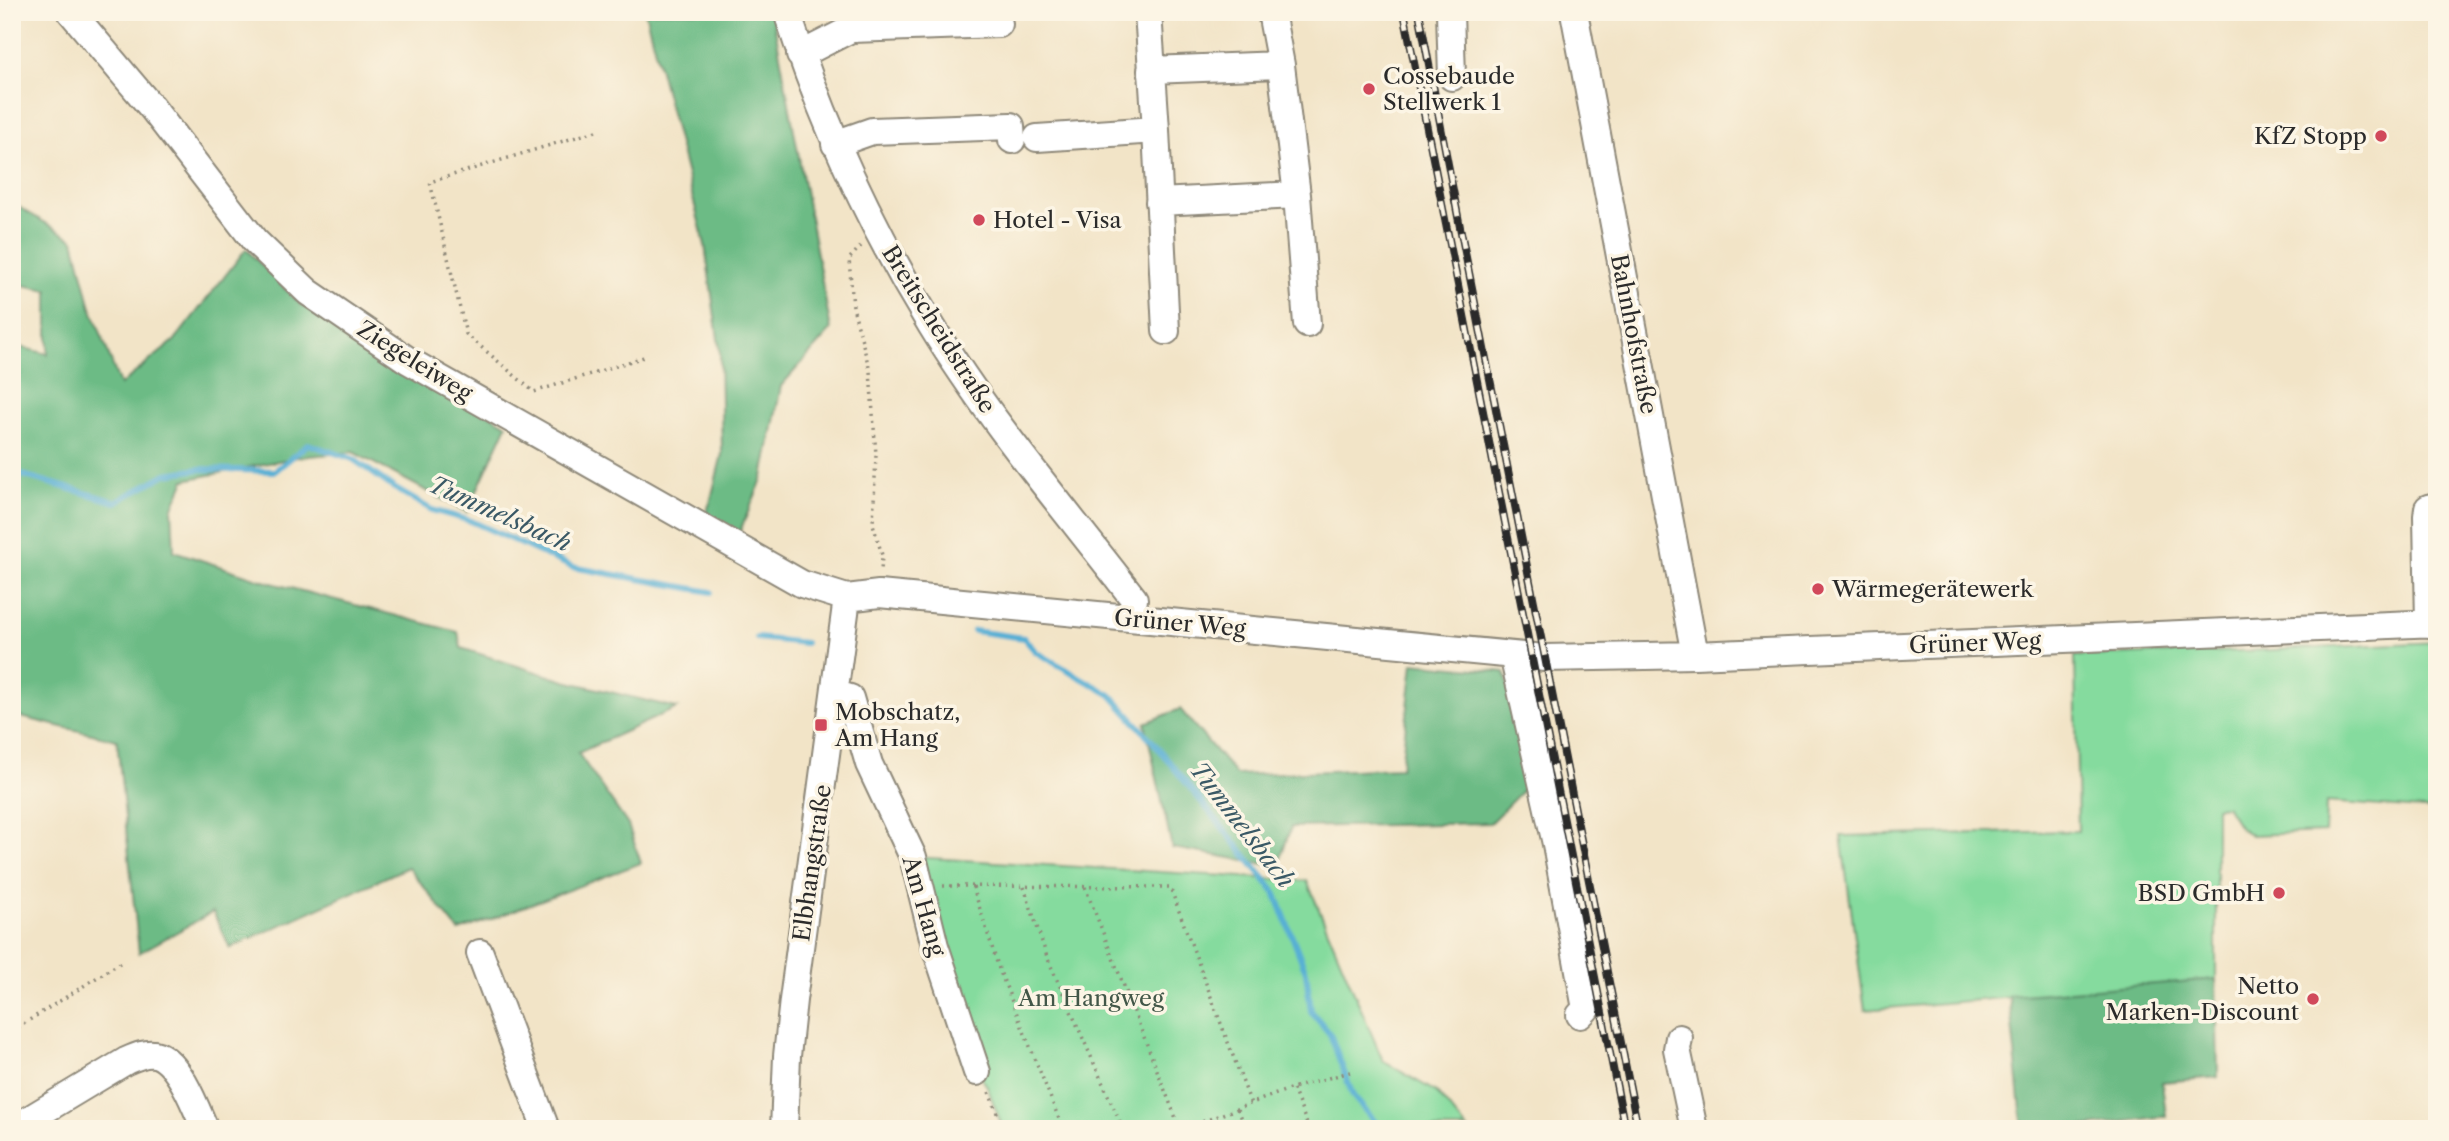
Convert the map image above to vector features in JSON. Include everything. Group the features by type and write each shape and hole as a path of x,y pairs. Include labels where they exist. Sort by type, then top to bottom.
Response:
{"street":[{"name":"Breitscheidstraße","path":"786,12 835,144 876,229 932,326 995,419 1134,598 1132,618"},
{"path":"1147,12 1166,331"},
{"path":"1271,12 1281,65 1297,195 1307,324"},
{"path":"1450,12 1452,77"},
{"name":"Bahnhofstraße","path":"1574,12 1695,655"},
{"name":"Ziegeleiweg","path":"71,13 153,109 254,240 308,292 420,368 802,584 847,598"},
{"path":"800,55 851,29 999,24"},
{"path":"1152,70 1281,65"},
{"path":"835,144 872,131 1011,126 1025,139 1156,130"},
{"path":"1160,202 1297,195"},
{"path":"2433,623 2427,516 2428,508 2437,506"},
{"name":"Grüner Weg","path":"847,598 879,594 1545,658 1695,655 2433,623"},
{"name":"Elbhangstraße","path":"784,1129 793,1000 847,598"},
{"path":"1513,655 1556,844 1586,1009 1580,1015"},
{"name":"Am Hang","path":"835,694 850,698 869,764 913,857 934,946 977,1072"},
{"path":"480,953 546,1129"},
{"path":"1679,1038 1677,1049 1694,1129"},
{"path":"13,1129 126,1061 141,1055 156,1054 177,1072 205,1129"}],"path":[{"path":"596,131 430,182 466,334 534,392 647,356"},
{"path":"876,229 849,259 853,307 870,371 876,455 873,524 882,555 879,594"},
{"path":"920,886 1170,887 1251,1104"},
{"path":"973,887 999,969 1063,1129"},
{"path":"1024,887 1047,957 1123,1129"},
{"path":"1085,887 1179,1126 1183,1129 1292,1088 1350,1072"},
{"path":"12,1031 120,963"},
{"path":"977,1072 987,1086 1003,1129"},
{"path":"1292,1088 1309,1129"},
{"path":"1238,1109 1246,1129"}],"green space":[{"path":"645,12 772,12 831,330 781,386 763,477 734,545 700,527 710,503 722,454 720,353 705,245"},
{"path":"12,203 74,240 90,304 120,385 174,341 246,249 301,305 507,425 467,512 353,452 298,457 185,480 172,509 174,551 264,581 458,632 461,648 565,681 677,708 578,753 628,825 641,863 459,931 408,867 230,948 213,912 139,953 117,740 12,715 12,345 48,354 48,290 12,283"},
{"path":"2437,642 2437,810 2326,802 2325,832 2251,835 2240,828 2226,806 2216,807 2216,979 1865,1010 1841,836 2078,831 2075,656"},
{"path":"1413,663 1505,672 1531,782 1490,823 1291,827 1278,866 1172,848 1145,723 1180,709 1236,775 1401,768"},
{"name":"Am Hangweg","path":"913,857 1307,881 1383,1061 1436,1092 1467,1129 1003,1129 987,1086 977,1072"},
{"path":"2216,979 2218,1077 2162,1082 2166,1116 2067,1129 2023,1129 2009,996"}],"waterway":[{"name":"Tummelsbach","path":"12,472 116,502 166,474 200,469 275,471 308,444 353,459 394,488 432,510 471,521 572,567 711,592"},
{"name":"Tummelsbach","path":"974,631 1024,638 1036,652 1111,695 1153,742 1275,892 1306,972 1311,1011 1330,1034 1353,1096 1381,1129"},
{"name":"Tummelsbach","path":"757,638 805,643"}],"railway":[{"path":"1404,12 1625,1129"},
{"path":"1419,12 1638,1129"}],"place":[{"name":"Cossebaude Stellwerk 1","path":"1369,89"},
{"name":"KfZ Stopp","path":"2381,136"},
{"name":"Hotel - Visa","path":"979,220"},
{"name":"Wärmegerätewerk","path":"1818,589"},
{"name":"Mobschatz, Am Hang","path":"821,725"},
{"name":"BSD GmbH","path":"2279,893"},
{"name":"Netto Marken-Discount","path":"2313,999"}]}
